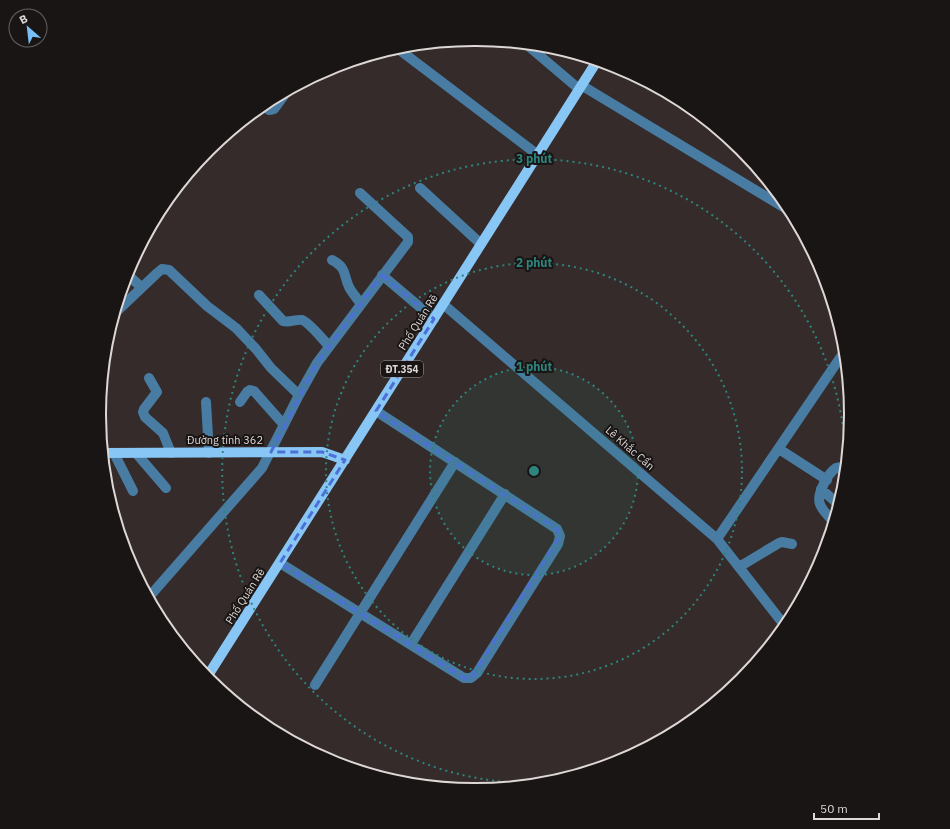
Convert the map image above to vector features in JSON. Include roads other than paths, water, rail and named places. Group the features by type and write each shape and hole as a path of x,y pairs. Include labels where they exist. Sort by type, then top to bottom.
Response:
{"main road":[{"name":"Phố Quán Rẽ","path":"211,672 593,66"},
{"name":"Đường tỉnh 362","path":"109,453 322,452 345,460"}],"street":[{"path":"535,51 580,87 776,203"},
{"path":"404,53 538,154"},
{"path":"268,109 274,109 279,103"},
{"path":"420,188 481,244"},
{"path":"153,592 262,468 317,363 406,245 408,237 360,193"},
{"path":"332,260 339,264 344,270 348,286 361,304"},
{"path":"123,305 162,269 169,270 207,306 236,328 256,349 271,368 299,395"},
{"path":"382,275 434,319"},
{"path":"133,279 141,287"},
{"path":"260,295 283,321 288,322 300,320 306,322 329,346"},
{"name":"Lê Khắc Cẩn","path":"443,304 717,539 780,620"},
{"path":"717,539 839,363"},
{"path":"149,378 157,392 144,408 143,412 145,417 163,433 171,453"},
{"path":"240,402 247,392 250,390 254,392 284,425"},
{"path":"206,402 209,453"},
{"path":"280,563 464,678 471,678 477,673 558,544 560,536 557,529 376,411"},
{"path":"779,449 827,480"},
{"path":"136,453 166,488"},
{"path":"109,454 133,491"},
{"path":"315,685 455,462"},
{"path":"829,517 819,503 818,497 827,480 835,469 839,468"},
{"path":"821,489 833,500"},
{"path":"411,644 505,494"},
{"path":"739,568 779,543 782,542 792,544"}]}
